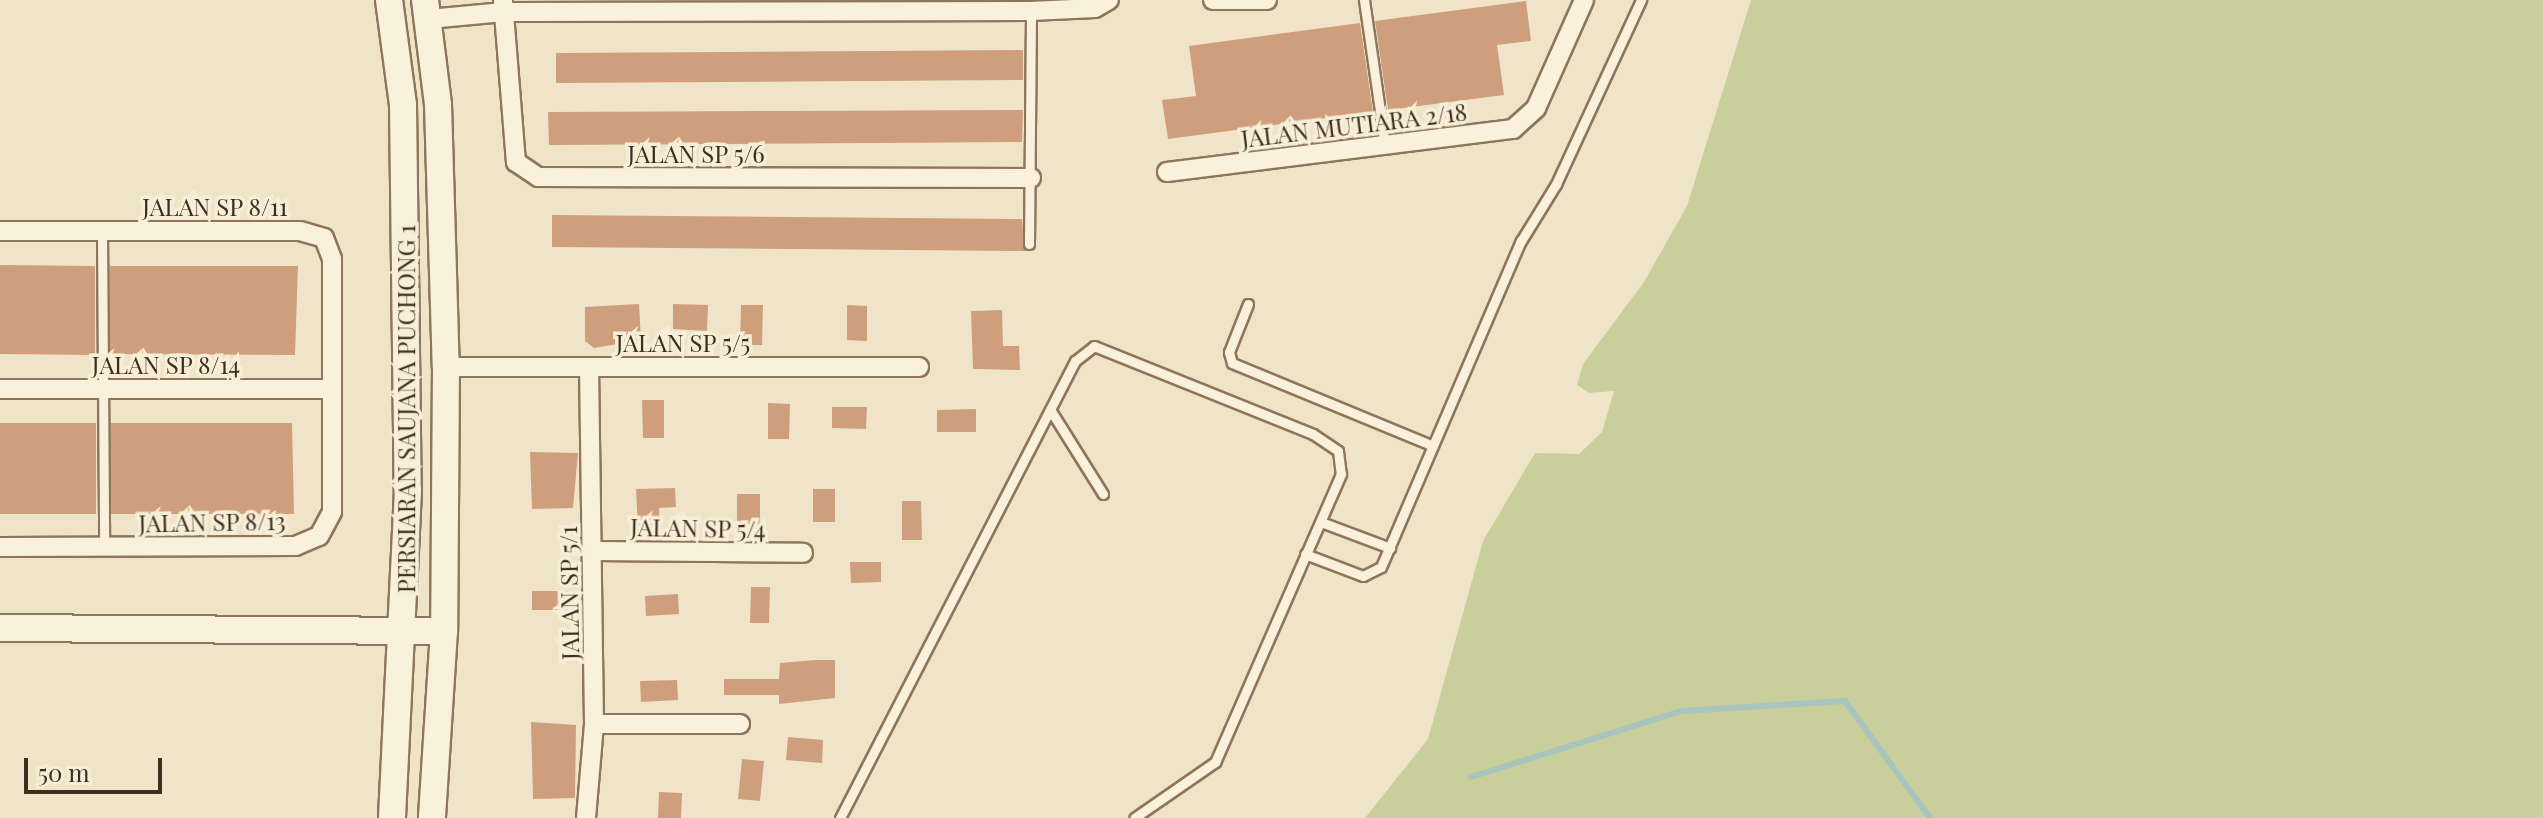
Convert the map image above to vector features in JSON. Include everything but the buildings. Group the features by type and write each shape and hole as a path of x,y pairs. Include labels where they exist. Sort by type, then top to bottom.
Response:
{"street":[{"name":"PERSIARAN SAUJANA PUCHONG 1","path":"389,0 403,105 406,632 392,818"},
{"path":"427,9 503,6 1031,11 1095,8 1109,0"},
{"path":"1218,2 1267,0"},
{"name":"JALAN MUTIARA 2/18","path":"1167,172 1513,129 1536,108 1584,0"},
{"name":"JALAN SP 5/6","path":"503,6 516,162 538,177 1031,178"},
{"name":"PERSIARAN SAUJANA PUCHONG 1","path":"427,9 446,367 444,631 432,818"},
{"name":"JALAN SP 8/11","path":"0,231 300,231 324,238 332,259 331,389"},
{"name":"JALAN SP 5/5","path":"446,367 919,367"},
{"name":"JALAN SP 5/1","path":"586,818 594,724 589,367"},
{"name":"JALAN SP 8/14","path":"0,389 331,389"},
{"name":"JALAN SP 8/13","path":"0,547 296,546 319,536 332,512 331,389"},
{"name":"JALAN SP 5/4","path":"593,551 803,553"},
{"path":"0,628 444,631"},
{"path":"594,724 740,724"}],"lane":[{"path":"1364,0 1385,145"},
{"path":"1305,554 1363,576 1381,567 1521,241 1556,184 1641,0"},
{"path":"1029,244 1031,11"},
{"path":"102,231 104,547"},
{"path":"1248,304 1229,352 1232,363 1433,446"},
{"path":"840,818 1075,361 1094,346 1131,355 1338,451 1341,474 1215,762 1155,814 1134,818"},
{"path":"1051,411 1103,494"},
{"path":"1321,522 1390,548"}],"green space":[{"path":"1751,0 2543,0 2543,818 1365,818 1428,739 1483,541 1535,453 1579,454 1602,432 1614,391 1589,393 1577,385 1583,364 1644,282 1687,206"}],"waterway":[{"path":"1471,777 1682,711 1845,701 1930,818"}]}
